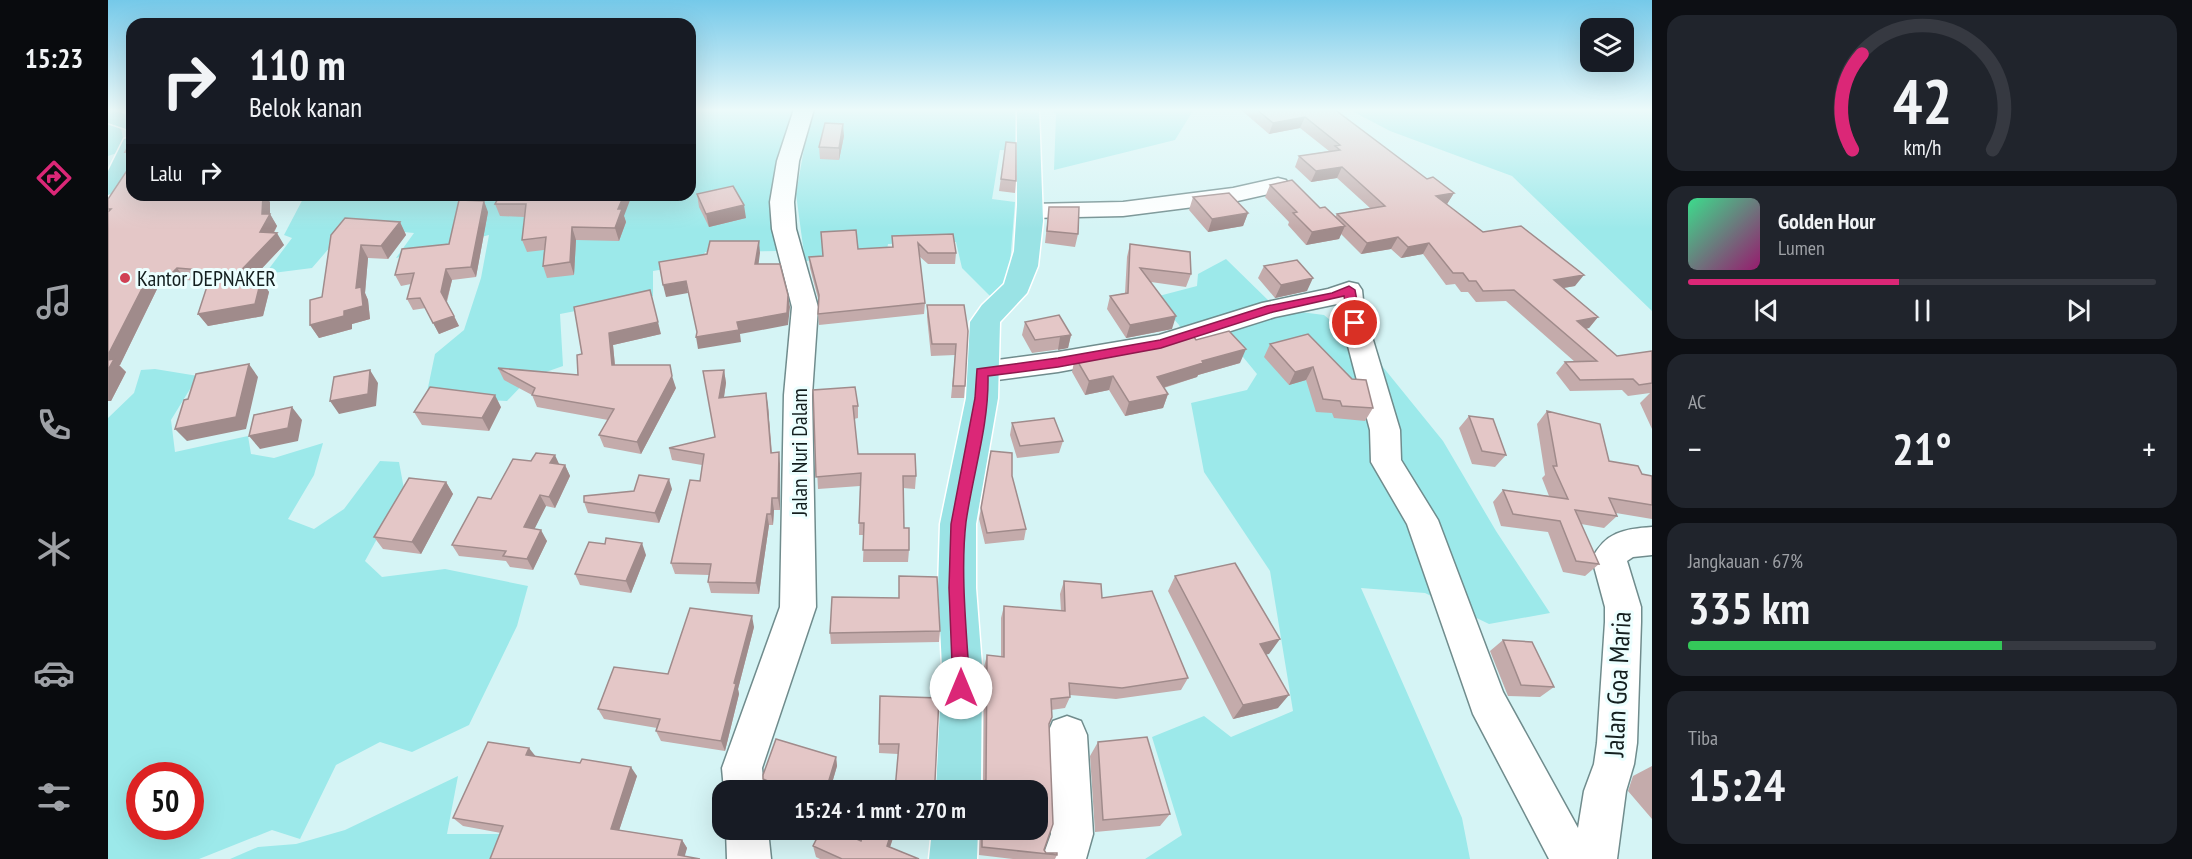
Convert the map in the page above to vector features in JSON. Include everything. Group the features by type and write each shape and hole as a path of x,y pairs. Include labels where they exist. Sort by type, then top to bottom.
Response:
{"main road":[{"path":"958,780 962,666 957,588 958,524 982,398 986,318 1011,297 1019,282 1024,263 1030,211 1029,149"},
{"path":"108,188 126,161"},
{"path":"953,859 954,840"}],"street":[{"name":"Jalan Nuri Dalam","path":"743,780 742,768 798,607 798,406 805,307 784,230 782,202 791,149"},
{"path":"1030,211 1123,209 1221,196 1278,185"},
{"path":"982,372 1058,362 1161,344 1271,309 1334,296 1349,290 1351,310 1385,430 1386,462 1422,520 1487,701 1572,859"},
{"name":"Jalan Goa Maria","path":"1595,859 1605,791 1614,764 1617,742 1623,622 1623,607 1609,559 1611,553 1626,544 1652,541"},
{"path":"1064,859 1072,834 1068,735"},
{"path":"748,840 749,859"}],"shaded area":[{"path":"108,149 121,149 120,152 108,156"},
{"path":"696,149 784,149 781,161 778,251 705,252 700,263 653,271 653,296 560,314 563,366 529,378 507,401 426,397 435,354 464,330 481,278 489,235 396,258 414,233 351,227 344,231 312,268 265,274 292,238 284,235 302,201 696,201"},
{"path":"804,149 1022,149 1022,151 1000,150 992,199 1015,202 1009,276 991,297 962,268 956,242 888,244 886,256 805,261 796,194"},
{"path":"1055,149 1138,149 1054,170"},
{"path":"1439,149 1652,149 1652,311 1512,176"},
{"path":"1226,259 1277,309 1324,315 1374,356 1443,441 1496,531 1550,613 1489,624 1425,593 1361,588 1462,818 1470,859 1145,859 1182,835 1152,737 1204,716 1231,737 1293,711 1270,571 1204,472 1191,403 1247,390 1257,374 1234,346 1186,343 1179,325 1155,297 1197,286 1198,274"},
{"path":"155,369 198,376 171,420 175,452 248,436 251,454 274,458 323,443 314,475 288,519 314,529 344,509 380,461 399,462 404,489 365,561 382,577 445,569 528,586 517,626 469,725 412,752 380,742 336,765 300,839 272,830 199,859 108,859 108,418 134,393 141,370"},
{"path":"458,776 447,834 502,834 494,859 230,859 258,847 296,844 345,830"}],"building":[{"path":"1005,149 1016,149 1016,181 1001,179"},
{"path":"1387,149 1427,179 1433,177 1454,193 1436,196 1483,232 1521,226 1584,275 1554,280 1598,317 1577,321 1617,356 1652,351 1652,383 1639,385 1633,379 1580,380 1565,362 1597,361 1514,290 1483,291 1476,281 1469,281 1463,273 1453,273 1429,243 1408,247 1398,237 1367,243 1337,214 1385,206 1342,167 1316,171 1299,156 1340,150"},
{"path":"126,172 126,201 263,201 262,214 270,214 260,232 277,233 226,286 261,280 255,304 198,314 212,271 177,268 170,275 150,273 108,353 108,212 111,209 108,209 108,199"},
{"path":"1292,180 1320,208 1325,207 1345,226 1312,232 1293,213 1297,212 1270,185"},
{"path":"733,186 744,205 706,214 697,194"},
{"path":"1229,193 1248,213 1212,219 1193,197"},
{"path":"459,201 484,201 471,267 446,269 441,292 454,316 433,323 420,298 407,299 414,273 395,275 402,249 449,244"},
{"path":"497,201 621,201 618,209 622,209 615,228 572,227 570,262 543,266 546,237 522,240 526,204 495,204"},
{"path":"1049,207 1079,207 1078,234 1047,231"},
{"path":"345,218 400,222 381,246 361,245 356,288 361,287 363,306 344,311 344,316 310,325 310,300 322,297 331,235"},
{"path":"856,230 858,249 893,247 892,236 953,234 956,253 928,253 918,243 925,303 818,314 819,295 809,257 823,256 821,232"},
{"path":"710,241 759,241 755,264 780,264 788,295 787,313 737,322 739,330 696,337 697,332 686,281 663,285 659,262 707,254"},
{"path":"1130,244 1190,252 1191,274 1140,268 1176,316 1130,325 1110,296 1128,293"},
{"path":"1297,260 1313,278 1281,285 1264,266"},
{"path":"650,290 658,322 609,333 612,365 670,365 672,376 637,442 599,435 614,409 532,395 535,388 498,368 578,375 577,355 582,354 574,307"},
{"path":"927,305 964,305 968,331 965,386 953,386 956,344 932,344"},
{"path":"1059,315 1071,335 1035,340 1025,322"},
{"path":"1229,331 1246,349 1157,377 1168,394 1129,402 1113,376 1089,381 1075,357 1166,341 1191,333 1196,340"},
{"path":"1308,334 1352,379 1366,380 1373,408 1342,406 1340,401 1323,399 1313,367 1295,372 1270,344"},
{"path":"114,359 108,370 108,360"},
{"path":"249,364 236,417 175,429 184,400 188,399 196,374"},
{"path":"370,370 368,394 330,401 334,377"},
{"path":"724,370 719,398 766,393 771,453 779,452 778,498 772,498 771,514 767,514 756,583 708,582 711,564 671,563 690,480 700,481 704,454 669,448 715,437 703,371"},
{"path":"430,387 495,395 482,418 414,412"},
{"path":"855,387 858,406 853,406 858,454 915,454 916,476 903,476 904,528 909,528 909,550 863,550 864,523 859,523 861,473 816,477 813,390"},
{"path":"292,407 288,428 249,436 254,415"},
{"path":"1547,411 1600,424 1609,461 1638,466 1642,474 1652,476 1652,505 1609,498 1617,516 1575,510 1599,564 1576,561 1560,521 1513,514 1503,490 1568,499 1553,466 1557,466"},
{"path":"1469,416 1493,419 1506,455 1482,451"},
{"path":"1054,418 1063,441 1020,446 1012,423"},
{"path":"991,451 1012,453 1012,476 1026,529 987,533 981,508"},
{"path":"536,453 555,455 550,463 565,465 549,497 540,495 524,527 541,530 527,559 503,556 506,551 452,545 478,497 491,499 513,459 531,461"},
{"path":"639,475 669,479 655,513 584,502 584,496 634,491"},
{"path":"409,478 446,482 412,542 374,537"},
{"path":"606,538 642,543 626,581 575,574 589,542 605,544"},
{"path":"1235,563 1280,639 1260,644 1289,695 1243,705 1175,576"},
{"path":"899,576 937,577 940,631 830,633 832,597 899,598"},
{"path":"1064,581 1101,584 1102,598 1152,591 1188,678 1122,688 1069,683 1070,697 1051,699 1052,717 1049,724 1053,824 1048,838 1048,780 986,780 987,655 1004,657 1004,606 1065,611"},
{"path":"690,608 752,616 721,741 656,731 660,719 598,709 614,667 668,674"},
{"path":"1503,640 1532,642 1554,687 1521,685"},
{"path":"880,696 939,698 935,780 896,780 899,744 879,744"},
{"path":"1147,737 1170,814 1103,820 1098,742"},
{"path":"776,739 836,757 829,780 765,780 763,775"},
{"path":"488,742 529,748 526,755 580,763 582,759 631,767 611,829 682,840 678,855 700,859 490,859 503,826 453,818"},
{"path":"816,840 889,840 887,846 919,859 842,859 813,846"},
{"path":"982,840 1047,840 1044,850 1046,853 1057,853 1057,855 982,847"}],"place":[{"name":"Kantor DEPNAKER","path":"125,278"}],"route":[{"path":"961,688 962,666 957,588 958,524 982,398 982,372 1058,362 1161,344 1271,309 1334,296 1349,290 1355,323"}]}
